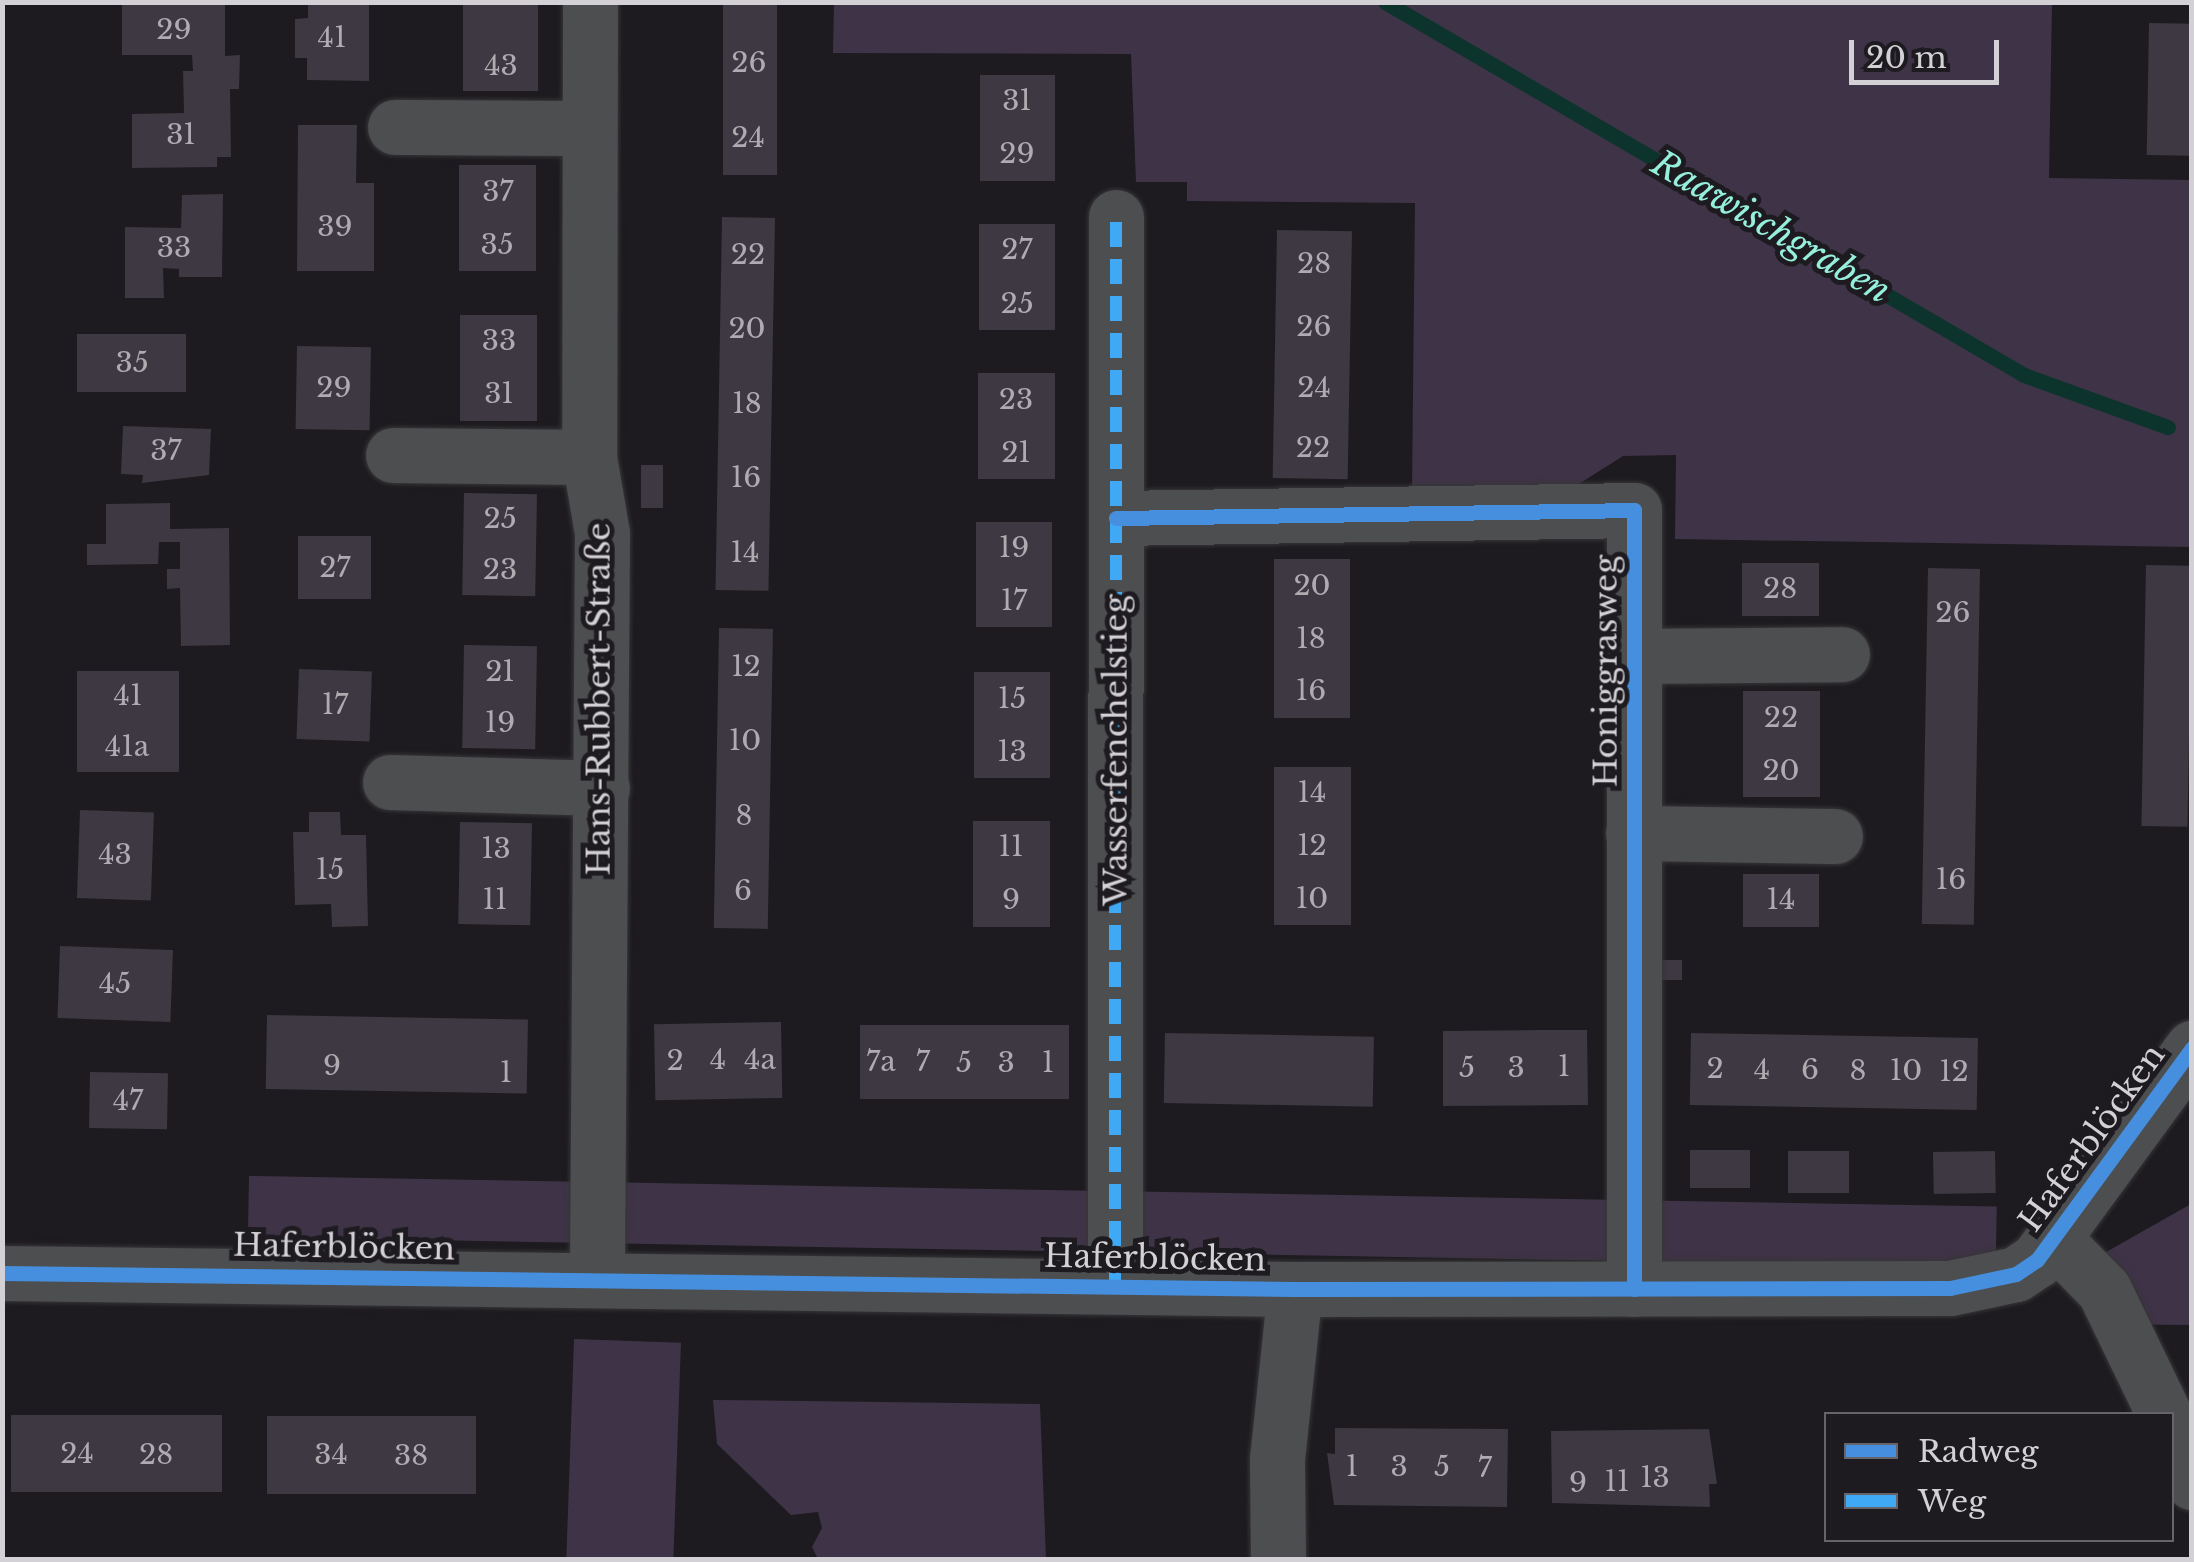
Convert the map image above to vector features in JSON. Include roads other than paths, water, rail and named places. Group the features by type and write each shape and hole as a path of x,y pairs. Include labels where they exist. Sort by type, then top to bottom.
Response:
{"street":[{"name":"Hans-Rubbert-Straße","path":"590,2 589,458 602,533 597,1276"},
{"path":"395,127 588,128"},
{"name":"Wasserfenchelstieg","path":"1115,1283 1116,217"},
{"path":"392,456 589,458"},
{"name":"Honiggrasweg","path":"1116,518 1634,510 1634,1289"},
{"path":"1633,656 1842,654"},
{"path":"390,782 602,788"},
{"path":"1634,833 1835,836"},
{"name":"Haferblöcken","path":"2,1273 597,1276 1295,1289 1950,1288 2016,1274 2054,1240 2192,1048"},
{"path":"2054,1240 2104,1290 2163,1412"},
{"path":"1278,1560 1277,1458 1295,1289"},
{"path":"2174,1437 2192,1482"}],"waterway":[{"name":"Raawischgraben","path":"1385,2 2024,375 2168,427"}]}
